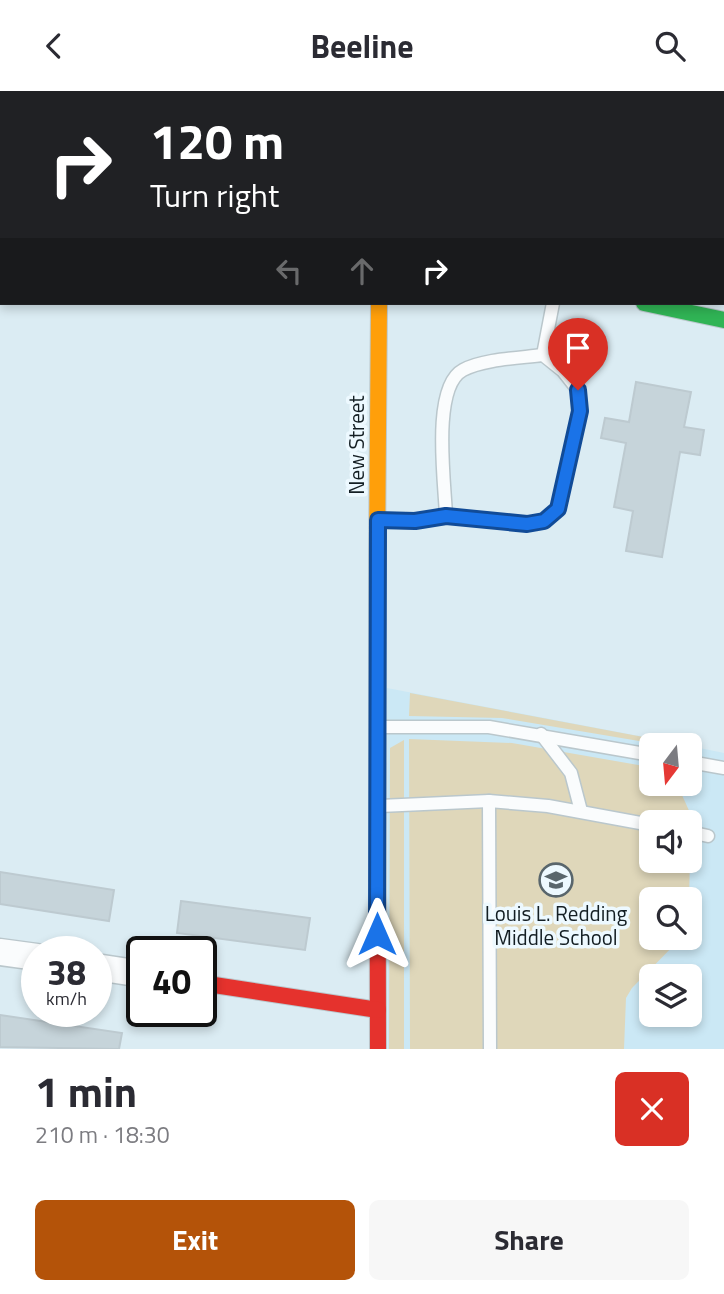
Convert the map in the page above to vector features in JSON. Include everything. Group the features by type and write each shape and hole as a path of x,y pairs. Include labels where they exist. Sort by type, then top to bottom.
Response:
{"street":[{"name":"New Street","path":"378,1049 376,727 379,305"},
{"path":"683,306 724,320"},
{"path":"0,952 21,955"},
{"path":"217,985 378,1010"}],"lane":[{"path":"543,355 553,305"},
{"path":"378,520 415,521 446,516 527,524 544,521 558,509 580,411 578,390 563,371 543,355 499,361 462,370 449,384 443,410 446,516"},
{"path":"376,727 489,727 639,753"},
{"path":"541,734 571,773 581,811"},
{"path":"702,764 724,768"},
{"path":"376,806 489,801 581,811 639,823"},
{"path":"489,801 490,1049"},
{"path":"702,835 708,836"}],"shaded area":[{"name":"Louis L. Redding Middle School","path":"387,688 639,736 639,796 702,796 702,748 724,753 724,1049 388,1049"},
{"path":"410,693 639,736 639,741 502,718 409,716"},
{"name":"Louis L. Redding Middle School","path":"409,739 512,743 639,765 639,796 682,796 689,810 639,810 639,873 690,873 689,887 639,887 639,950 669,950 656,964 639,964 639,981 626,998 624,1049 410,1049"},
{"path":"404,740 404,1049 389,1049 390,748"}],"building":[{"path":"636,382 691,392 684,427 704,430 700,455 680,452 662,557 626,551 633,511 614,507 626,443 601,438 605,418 629,422"},
{"path":"0,872 114,890 109,921 0,904"},
{"path":"181,901 310,918 305,950 217,938 217,936 177,933"},
{"path":"0,1015 21,1018 21,1027 81,1027 122,1033 119,1049 0,1047"}],"traffic: fast":[{"path":"653,305 724,320"}],"traffic: slow":[{"path":"377,554 379,305"}],"traffic: jam":[{"path":"377,554 378,1049"},
{"path":"217,985 378,1010"}],"place":[{"name":"Louis L. Redding Middle School","path":"556,880"}],"route":[{"path":"377,934 378,520 415,521 446,516 527,524 544,521 558,509 580,411 578,390"}]}
